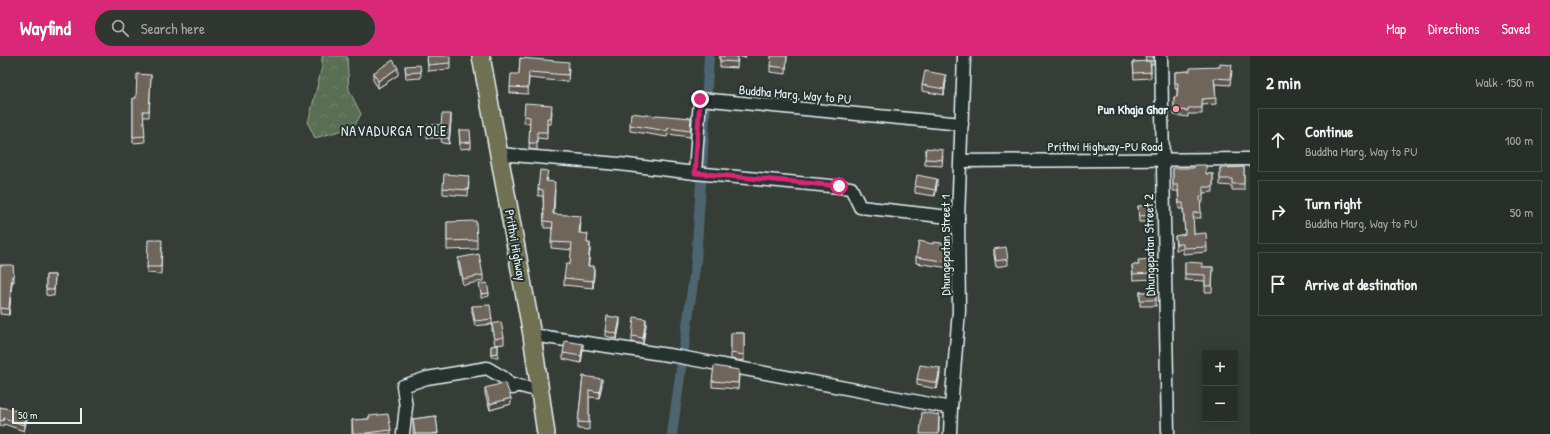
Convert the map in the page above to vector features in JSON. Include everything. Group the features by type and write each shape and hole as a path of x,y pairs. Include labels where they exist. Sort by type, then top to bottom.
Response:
{"highway":[{"name":"Prithvi Highway","path":"481,56 532,335 546,434"}],"street":[{"name":"Dhungepatan Street 1","path":"950,434 950,408 959,311 958,218 964,56"},
{"name":"Dhungepatan Street 2","path":"1161,56 1168,434"},
{"name":"Buddha Marg, Way to PU","path":"695,173 700,99 962,124"},
{"path":"500,154 619,164 851,188 860,207 958,218"},
{"name":"Prithvi Highway-PU Road","path":"961,160 1250,159"},
{"path":"532,335 675,356 950,408"},
{"path":"403,434 406,407 403,386 427,378 487,368 504,378 513,388 516,385 540,391"}],"green space":[{"path":"322,56 347,56 349,90 361,114 354,127 315,138 308,123 322,67"}],"building":[{"path":"427,56 450,56 450,63 428,65"},
{"path":"720,56 737,56 737,62 720,61"},
{"path":"771,56 787,56 786,68 770,66"},
{"path":"1145,56 1153,56 1154,61 1146,61"},
{"path":"520,58 569,62 568,75 529,72 528,88 510,87 511,74 519,74"},
{"path":"393,60 398,68 378,81 373,73"},
{"path":"1150,61 1151,72 1134,73 1133,62"},
{"path":"1220,64 1232,65 1230,79 1214,78 1216,98 1202,99 1202,108 1188,108 1188,111 1174,109 1174,97 1177,97 1178,83 1175,83 1175,72 1190,71 1190,68 1220,67"},
{"path":"420,65 421,72 406,73 405,66"},
{"path":"925,71 946,75 944,89 922,85"},
{"path":"137,74 151,75 149,111 143,111 145,136 133,137 133,98 136,98"},
{"path":"525,103 552,105 551,118 547,118 547,132 537,132 537,143 529,143 530,117 524,116"},
{"path":"631,113 691,118 690,131 668,128 667,131 630,125"},
{"path":"442,114 451,114 449,138 442,138 441,133 427,132 427,125 441,125"},
{"path":"459,130 470,130 471,142 460,143"},
{"path":"926,148 943,150 942,160 925,159"},
{"path":"1194,165 1206,165 1206,174 1213,174 1213,187 1203,187 1203,196 1200,197 1201,212 1193,213 1194,234 1206,233 1207,247 1183,248 1183,244 1176,244 1175,236 1185,234 1183,203 1179,203 1178,185 1173,185 1173,168 1194,168"},
{"path":"1244,167 1244,184 1232,184 1232,179 1220,179 1220,168"},
{"path":"540,170 548,171 546,181 555,182 553,214 581,216 579,233 588,234 587,243 590,243 588,266 594,266 593,281 564,278 566,264 570,264 572,243 551,242 553,222 544,221 543,190 538,189"},
{"path":"444,174 469,176 468,190 443,188"},
{"path":"917,175 937,179 935,190 915,186"},
{"path":"1152,205 1153,215 1139,216 1138,206"},
{"path":"476,221 477,240 447,241 447,222"},
{"path":"148,240 162,240 161,267 147,267"},
{"path":"919,241 933,244 933,242 950,244 949,262 916,257"},
{"path":"1006,247 1008,259 996,261 994,249"},
{"path":"479,254 483,275 463,279 458,258"},
{"path":"1153,259 1154,273 1133,274 1132,265 1139,265 1138,260"},
{"path":"1185,262 1202,263 1202,267 1213,267 1212,286 1205,286 1205,275 1185,274"},
{"path":"0,265 13,265 14,276 12,276 9,309 0,308"},
{"path":"46,275 55,275 54,290 46,289"},
{"path":"487,283 489,293 481,294 479,284"},
{"path":"1140,292 1156,292 1156,300 1140,300"},
{"path":"490,305 492,319 475,321 472,306"},
{"path":"607,316 620,318 617,334 605,331"},
{"path":"634,317 646,319 643,338 632,336"},
{"path":"501,322 504,337 495,339 492,324"},
{"path":"731,333 744,333 744,355 731,353"},
{"path":"565,341 583,344 581,356 563,353"},
{"path":"498,345 498,353 491,354 491,346"},
{"path":"920,365 940,368 937,383 917,379"},
{"path":"714,366 739,370 738,383 712,381"},
{"path":"583,376 602,379 599,392 589,390 589,423 578,422"},
{"path":"504,383 511,398 490,404 485,388"},
{"path":"0,407 27,413 24,425 4,418 3,421 0,420"},
{"path":"922,412 939,415 938,434 920,434"},
{"path":"388,414 391,430 366,434 353,434 352,420 369,419 369,416"},
{"path":"436,416 438,433 415,434 413,419"}],"waterway":[{"path":"672,434 696,261 709,56"}],"place":[{"name":"Pun Khaja Ghar","path":"1176,109"}],"district":[{"name":"NAVADURGA TOLE","path":"394,131"}],"route":[{"path":"700,99 695,173 839,186"}]}
